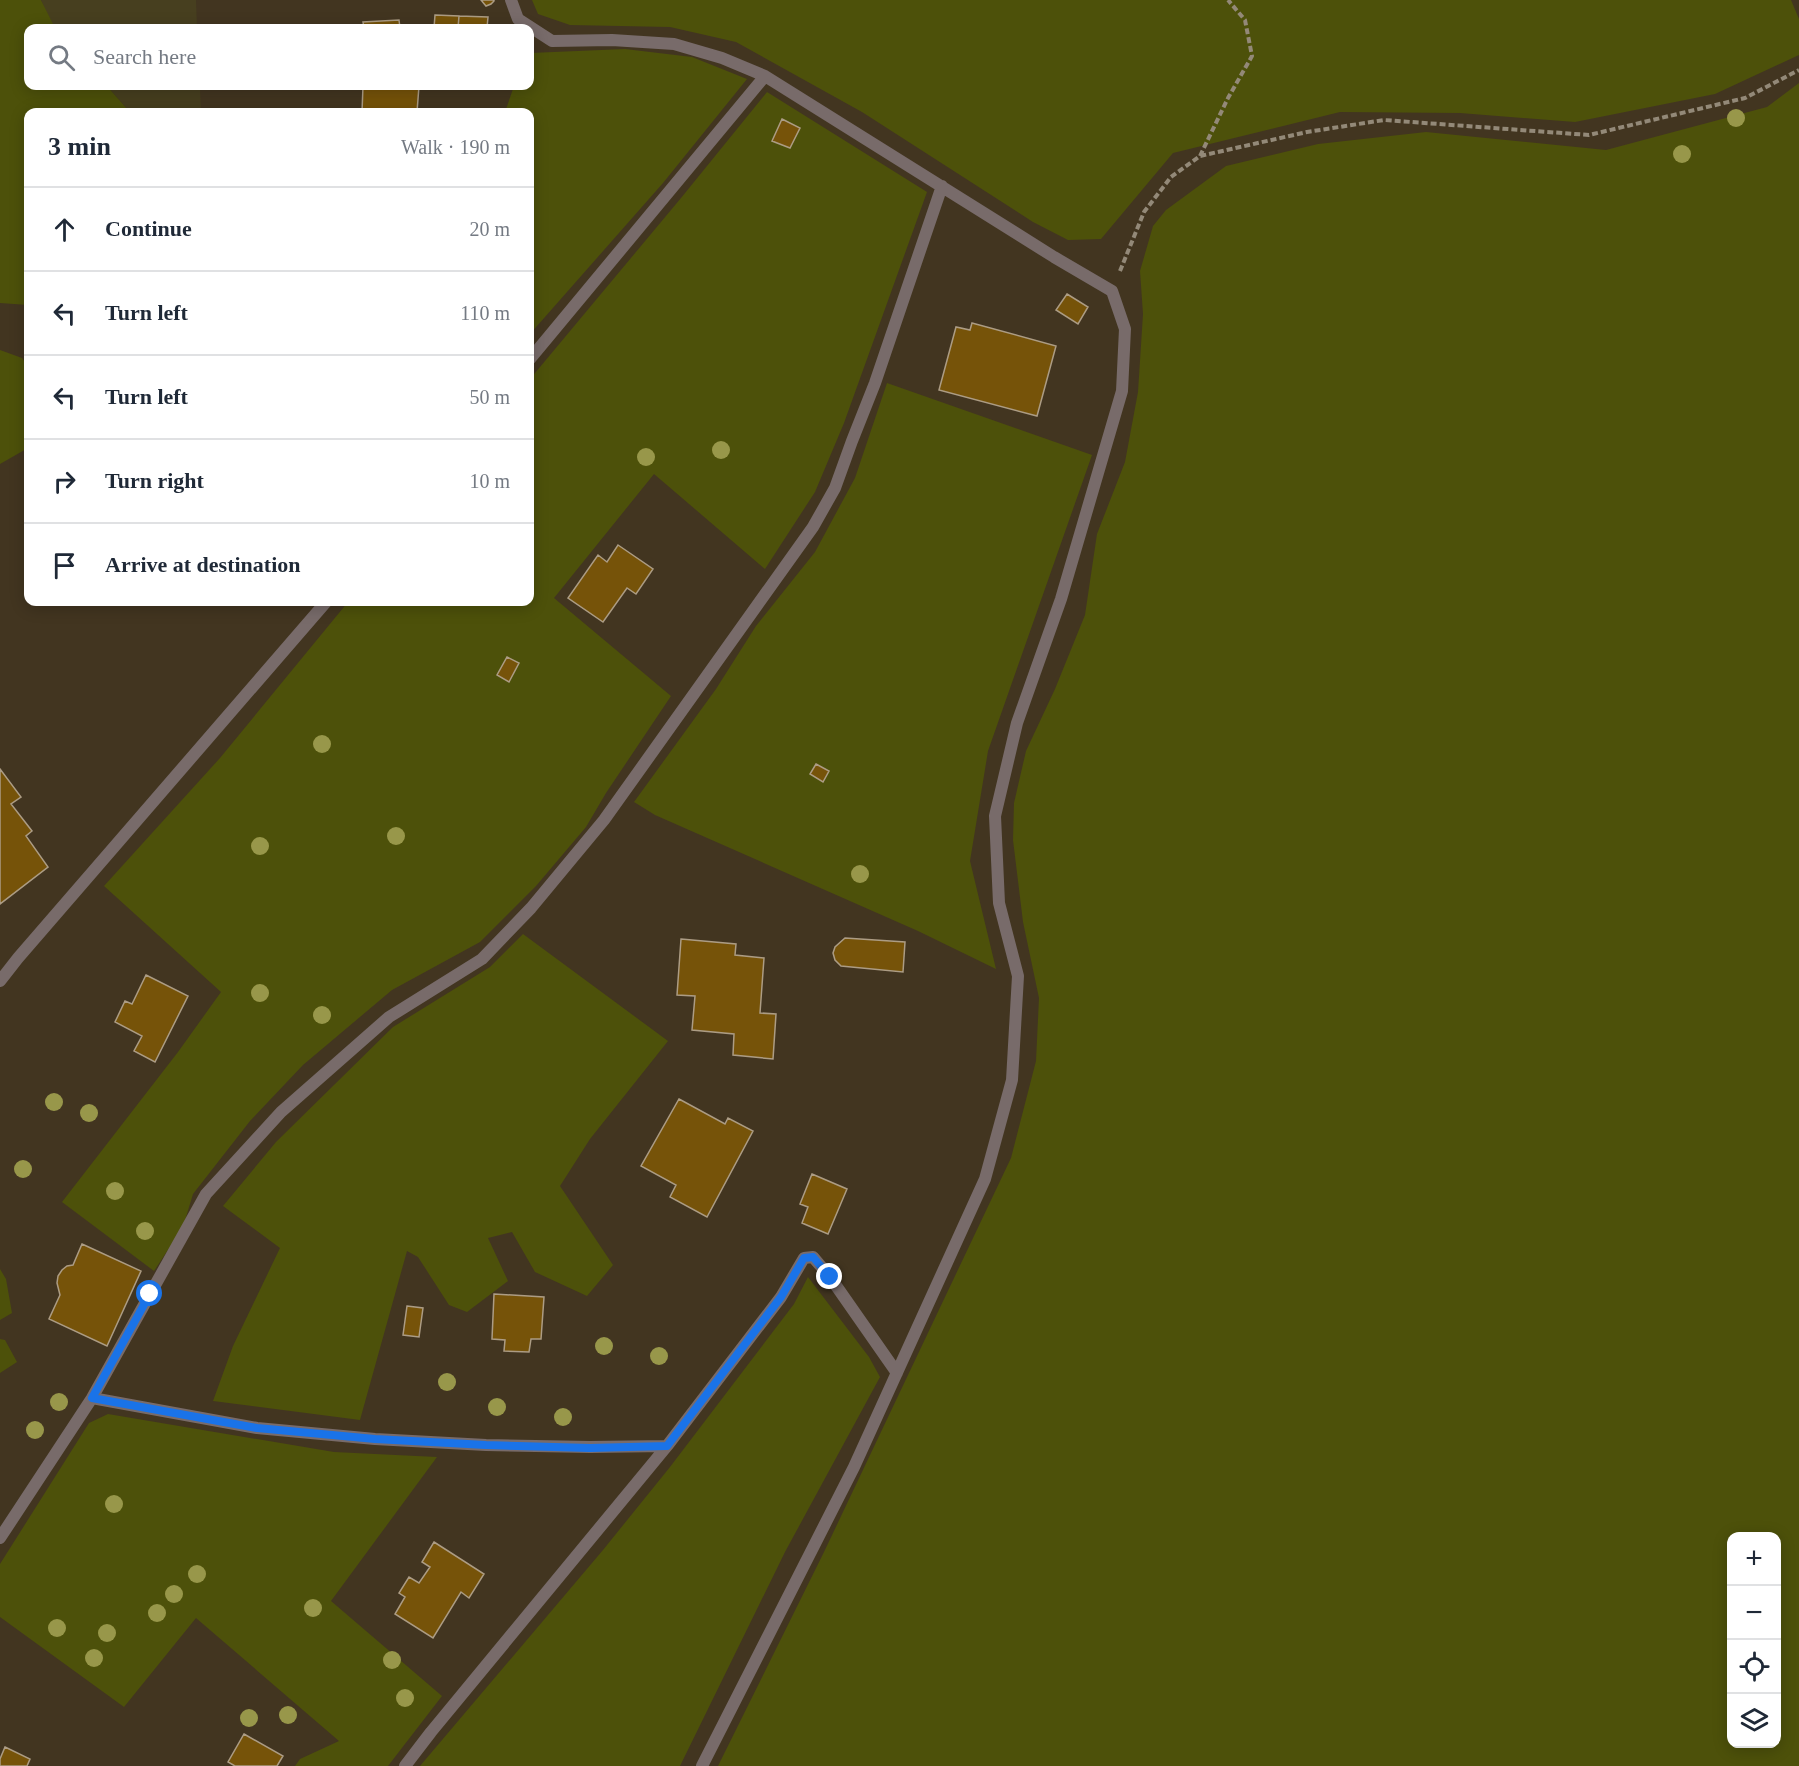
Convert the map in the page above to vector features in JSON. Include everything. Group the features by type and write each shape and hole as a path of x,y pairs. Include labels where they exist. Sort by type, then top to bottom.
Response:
{"street":[{"path":"511,0 518,19 526,24"},
{"path":"534,29 552,40 612,40 674,44 722,58 765,76 1112,291 1125,329 1122,391 1061,599 1017,723 995,816 999,903 1017,976 1012,1080 985,1179 854,1467 702,1766"},
{"path":"534,354 765,76"},
{"path":"0,1538 92,1398 206,1194 282,1112 389,1017 482,959 531,908 604,820 813,527 836,488 875,383 942,186"},
{"path":"0,981 323,606"},
{"path":"405,1766 667,1446 781,1297 804,1258 813,1257 830,1277 897,1373"},
{"path":"92,1398 257,1428 375,1439 590,1448 667,1446"}],"path":[{"path":"1200,156 1228,98 1252,56 1245,20 1228,0"},
{"path":"1112,291 1144,212 1171,177 1200,156 1307,132 1384,120 1589,135 1745,98 1799,70"}],"shaded area":[{"path":"0,0 41,0 55,24 24,24 24,90 111,90 126,108 24,108 24,305 0,303"},
{"path":"532,0 1791,0 1799,19 1799,55 1715,94 1575,122 1460,113 1340,112 1173,153 1101,239 1068,240 1033,222 862,112 736,42 670,27 570,25 538,14"},
{"path":"625,49 692,57 747,79 663,183 534,329 534,108 506,108 513,90 534,90 534,53"},
{"path":"1799,83 1799,1766 718,1766 824,1552 1011,1158 1036,1061 1039,998 1023,922 1013,840 1014,803 1026,751 1055,689 1085,615 1097,534 1125,462 1138,392 1143,314 1140,271 1153,226 1166,210 1226,166 1318,144 1426,132 1606,150 1767,107"},
{"path":"767,92 927,192 844,423 815,492 765,569 654,474 554,598 671,696 586,827 536,886 480,942 392,990 303,1065 250,1121 193,1194 183,1227 154,1271 62,1202 178,1052 221,992 104,886 220,758 345,606 534,606 534,374"},
{"path":"0,350 24,361 24,450 0,464"},
{"path":"887,383 1092,455 988,751 970,861 996,969 918,931 655,815 634,802 716,689 756,626 815,552 855,478"},
{"path":"523,934 668,1041 590,1139 560,1186 613,1265 587,1296 535,1272 512,1232 488,1238 508,1281 467,1312 449,1305 418,1257 407,1251 360,1420 213,1401 233,1346 280,1248 223,1206 276,1142 393,1027 490,967"},
{"path":"0,1269 6,1279 12,1313 0,1320"},
{"path":"808,1277 869,1357 880,1377 785,1552 680,1766 420,1766 603,1550 670,1467 794,1304"},
{"path":"0,1339 5,1340 17,1362 0,1373"},
{"path":"108,1414 334,1452 437,1457 331,1601 442,1696 388,1766 295,1766 300,1759 339,1741 196,1618 124,1707 0,1617 0,1564 89,1423"}],"sand":[{"path":"41,0 196,0 197,24 53,24"},
{"path":"111,90 200,90 201,108 126,108"}],"building":[{"path":"481,0 494,0 494,1 486,6"},
{"path":"435,15 459,16 458,24 434,24"},
{"path":"459,16 488,17 487,24 458,24"},
{"path":"399,20 400,24 363,24 363,22"},
{"path":"363,90 419,90 417,108 362,108"},
{"path":"782,119 800,128 790,148 772,141"},
{"path":"1067,294 1088,307 1078,324 1056,310"},
{"path":"972,323 1056,346 1037,416 939,390 956,327 970,330"},
{"path":"618,545 653,569 636,594 627,588 603,622 568,598 598,555 607,562"},
{"path":"507,657 519,663 509,682 497,675"},
{"path":"816,764 829,771 823,782 810,774"},
{"path":"0,769 21,797 11,804 32,831 26,836 48,867 0,904"},
{"path":"845,938 905,942 903,972 841,966 835,960 833,953 835,947"},
{"path":"681,939 736,944 735,955 764,958 760,1013 776,1014 773,1059 733,1055 734,1034 692,1030 695,996 677,995"},
{"path":"146,975 188,996 155,1062 134,1051 142,1036 115,1022 125,1001 132,1004"},
{"path":"679,1099 725,1124 728,1118 753,1131 707,1217 670,1197 676,1185 641,1166"},
{"path":"812,1174 847,1189 828,1234 802,1223 808,1207 800,1204"},
{"path":"82,1244 141,1271 107,1346 49,1319 60,1295 58,1276 67,1266 73,1265"},
{"path":"494,1294 544,1297 541,1339 531,1339 529,1352 504,1351 505,1340 492,1339"},
{"path":"407,1306 423,1308 419,1337 403,1335"},
{"path":"434,1542 484,1574 469,1598 461,1592 433,1638 395,1614 405,1597 399,1593 409,1577 419,1583 430,1567 422,1562"},
{"path":"244,1734 283,1756 277,1766 235,1766 228,1762"},
{"path":"5,1747 30,1759 27,1766 0,1766"}],"route":[{"path":"150,1294 92,1398 257,1428 375,1439 590,1448 667,1446 781,1297 804,1258 813,1257 830,1277"}]}
